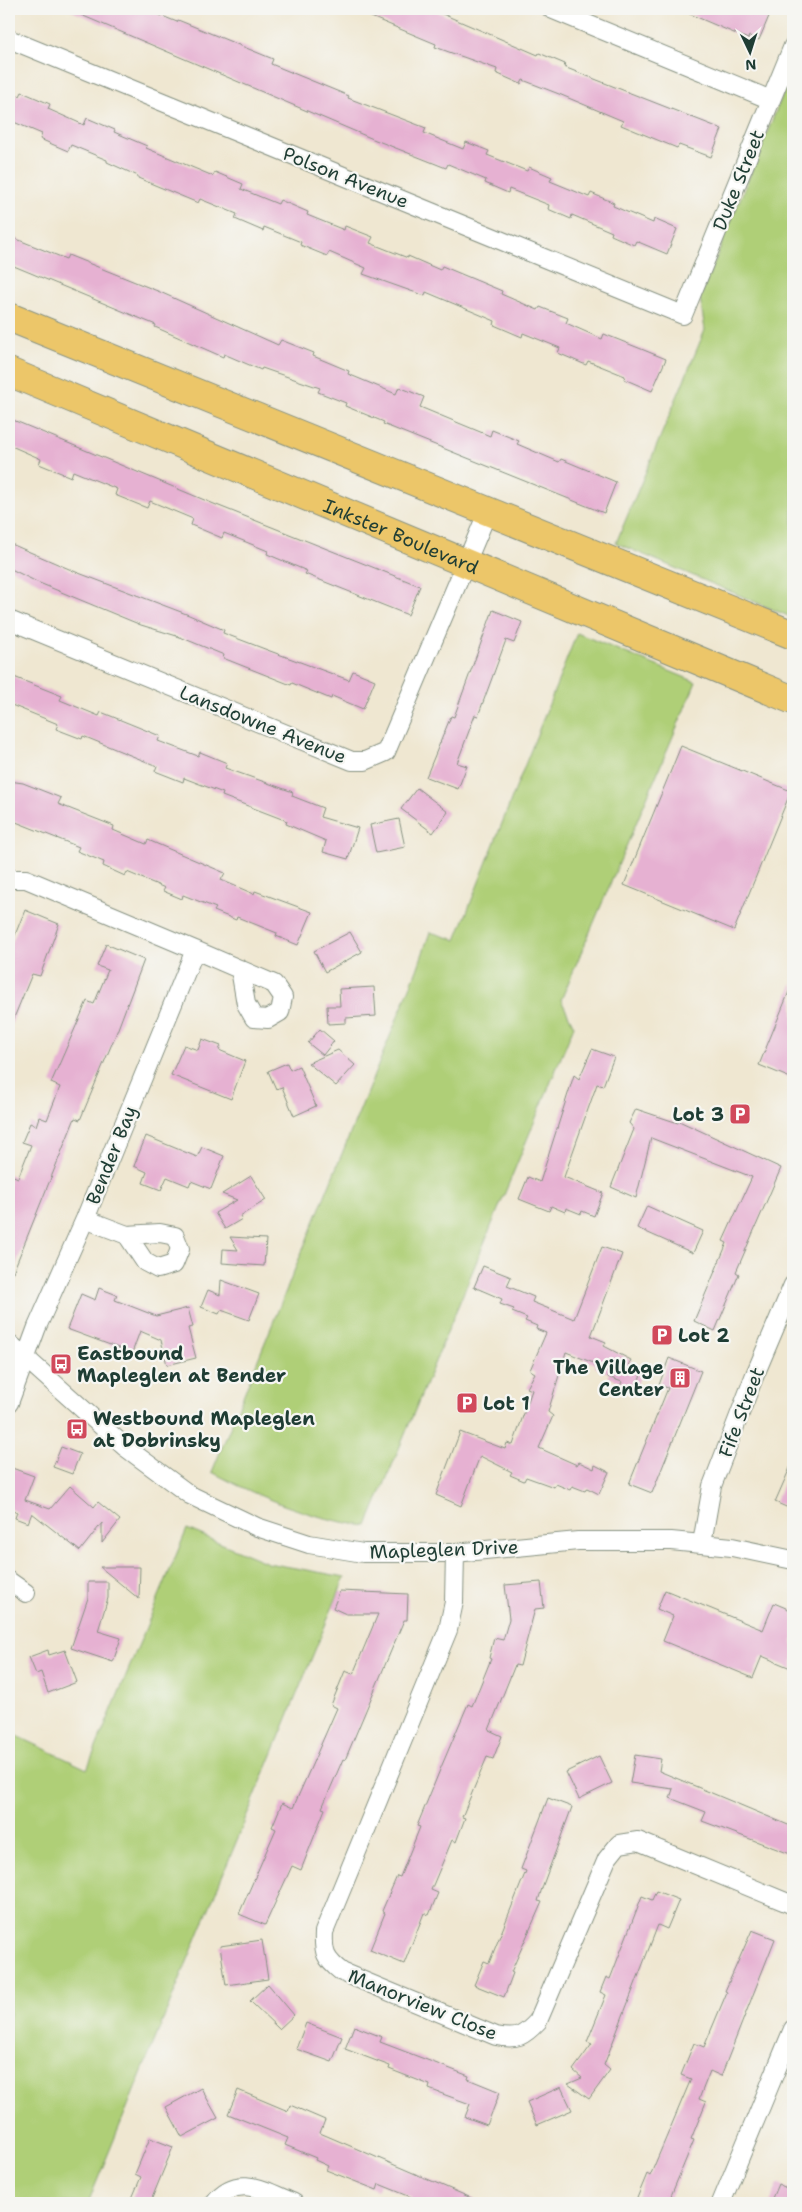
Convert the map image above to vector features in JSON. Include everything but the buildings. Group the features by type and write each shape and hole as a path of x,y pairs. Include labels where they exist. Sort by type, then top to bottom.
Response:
{"main road":[{"path":"9,317 793,635"},
{"name":"Inkster Boulevard","path":"9,372 793,700"}],"street":[{"path":"551,9 771,100"},
{"name":"Polson Avenue","path":"9,39 683,315"},
{"name":"Duke Street","path":"683,315 793,46"},
{"name":"Lansdowne Avenue","path":"9,620 352,760 365,761 386,752 488,511"},
{"path":"9,879 26,879 240,970"},
{"name":"Bender Bay","path":"9,1403 37,1327 85,1219 195,950"},
{"path":"85,1219 127,1235"},
{"name":"Fife Street","path":"702,1543 712,1486 754,1377 793,1285"},
{"name":"Mapleglen Drive","path":"9,1343 125,1447 190,1495 258,1527 309,1544 363,1553 455,1553 578,1541 671,1540 702,1543 793,1560"},
{"name":"Manorview Close","path":"455,1553 454,1602 448,1630 324,1932 323,1947 328,1961 342,1972 496,2036 513,2039 528,2032 538,2020 607,1859 620,1844 638,1841 793,1905"},
{"path":"9,1581 26,1593"},
{"path":"721,2203 793,2029"},
{"path":"214,2203 221,2194 236,2186 253,2186 294,2203"}],"green space":[{"path":"793,69 793,618 616,543 705,330 700,298"},
{"path":"577,633 696,682 561,1000 574,1026 367,1526 306,1513 268,1499 212,1472 417,970 430,932 456,940"},
{"path":"187,1529 268,1563 345,1577 88,2203 9,2203 9,1732 87,1769"}],"place":[{"name":"Lot 3","path":"740,1114"},
{"name":"Lot 2","path":"662,1335"},
{"name":"Eastbound Mapleglen at Bender","path":"61,1364"},
{"name":"The Village Center","path":"680,1378"},
{"name":"Lot 1","path":"467,1403"},
{"name":"Westbound Mapleglen at Dobrinsky","path":"77,1429"}]}
